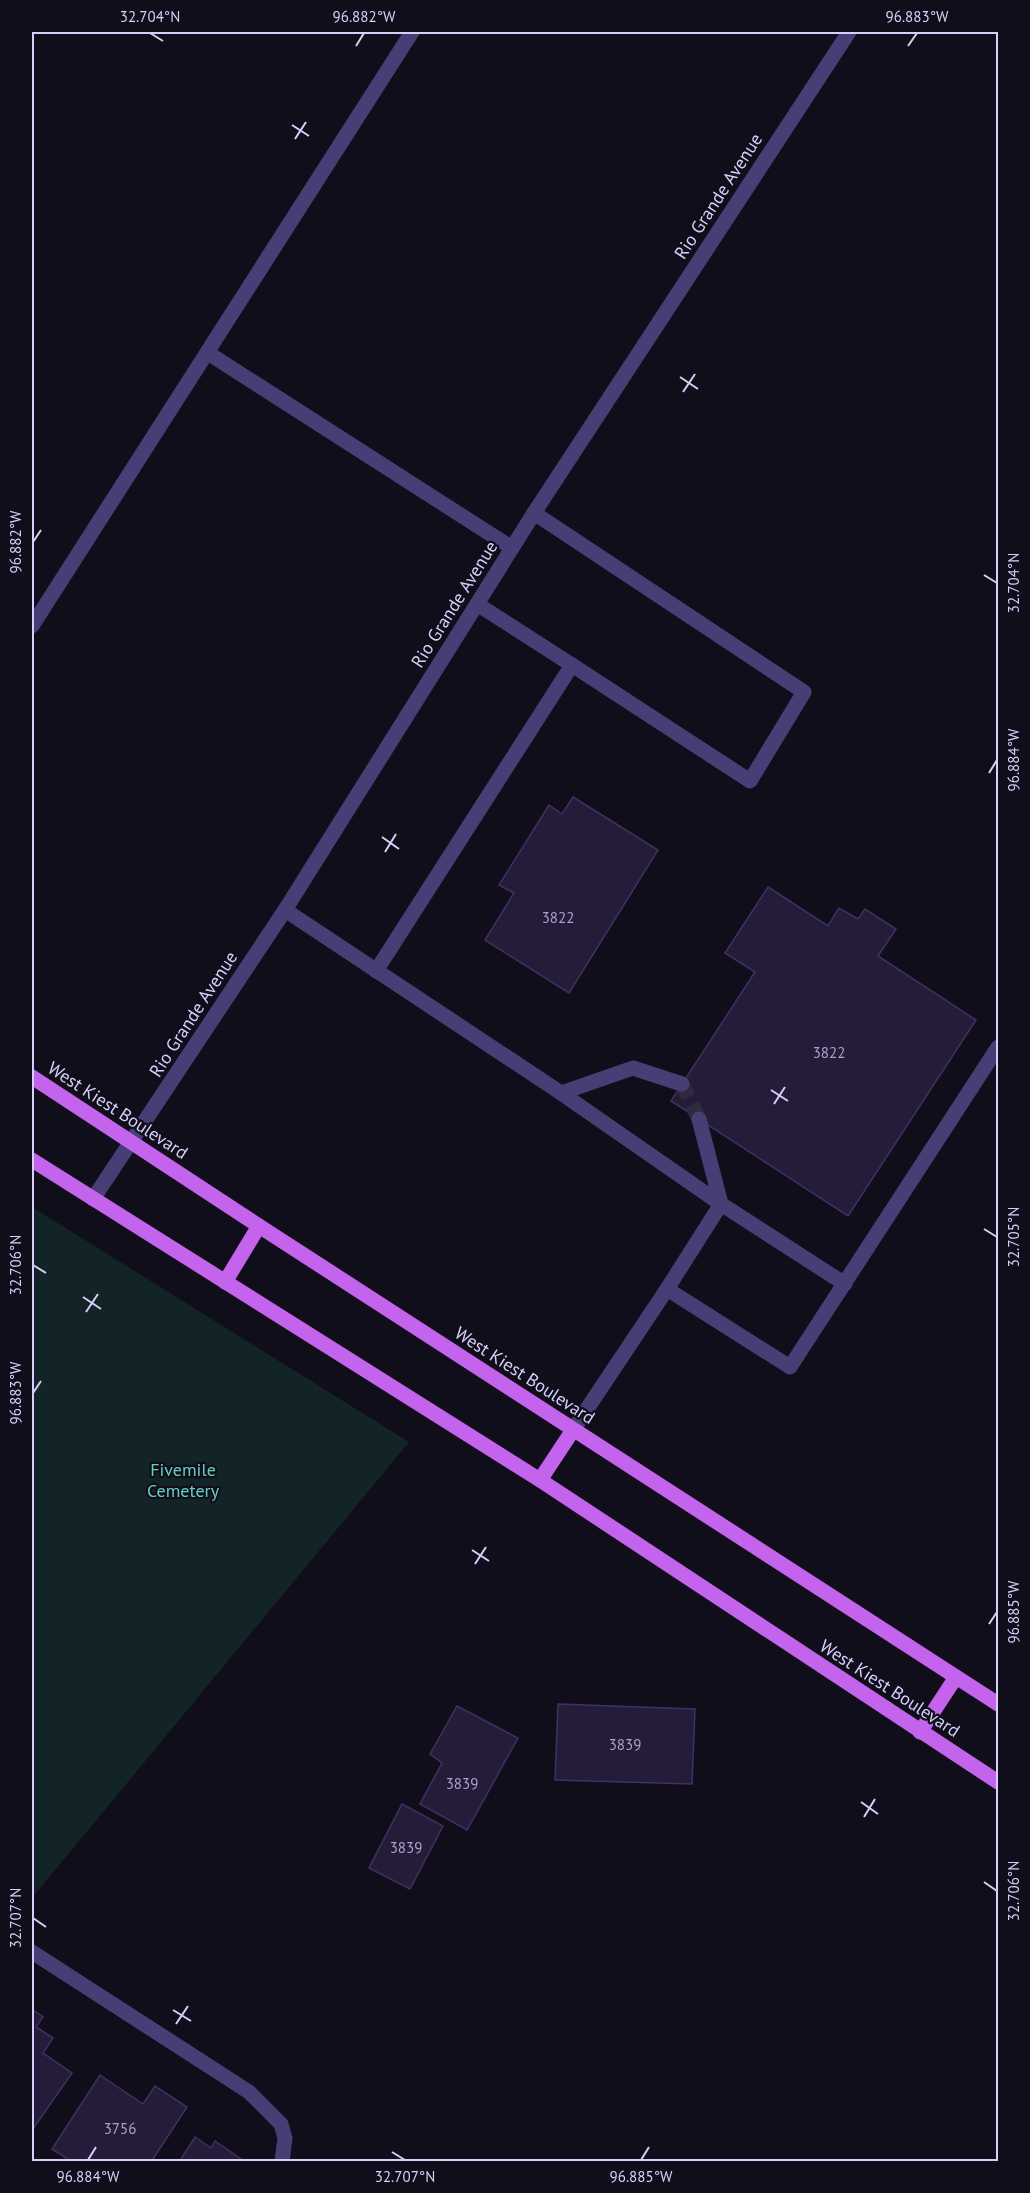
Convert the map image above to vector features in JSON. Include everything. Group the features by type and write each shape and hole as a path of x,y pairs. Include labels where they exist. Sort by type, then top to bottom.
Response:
{"main road":[{"name":"West Kiest Boulevard","path":"32,1077 259,1227 999,1704"},
{"name":"West Kiest Boulevard","path":"32,1160 540,1480 999,1782"},
{"path":"225,1281 259,1227"},
{"path":"540,1480 573,1430"},
{"path":"920,1732 956,1677"}],"street":[{"path":"32,626 412,32"},
{"name":"Rio Grande Avenue","path":"93,1199 285,910 534,513 849,32"},
{"path":"208,353 512,548"},
{"path":"477,604 750,781 804,692 534,513"},
{"path":"376,971 572,665"},
{"path":"285,910 561,1093 721,1204 844,1284"},
{"path":"667,1289 790,1367 999,1047"},
{"path":"561,1093 633,1068 682,1084"},
{"path":"573,1430 721,1204 699,1119"},
{"path":"32,1952 249,2092 281,2124 285,2138 282,2162"}],"green space":[{"name":"Fivemile Cemetery","path":"32,1207 409,1442 32,1898"}],"building":[{"path":"573,797 658,850 569,993 485,940 514,893 499,885 549,805 562,814"},
{"path":"768,887 828,926 839,908 858,919 865,909 896,929 878,956 976,1020 848,1216 671,1101 755,972 725,953"},
{"path":"558,1704 695,1709 692,1784 555,1780"},
{"path":"457,1706 518,1738 467,1830 420,1804 442,1763 430,1754"},
{"path":"402,1804 443,1826 410,1889 369,1868"},
{"path":"32,2009 43,2017 36,2027 53,2038 43,2053 72,2073 33,2129"},
{"path":"100,2075 143,2104 155,2086 187,2107 151,2162 72,2162 52,2149"},
{"path":"195,2137 211,2148 215,2141 244,2161 179,2162"}],"tunnel":[{"path":"682,1084 699,1119"}]}
